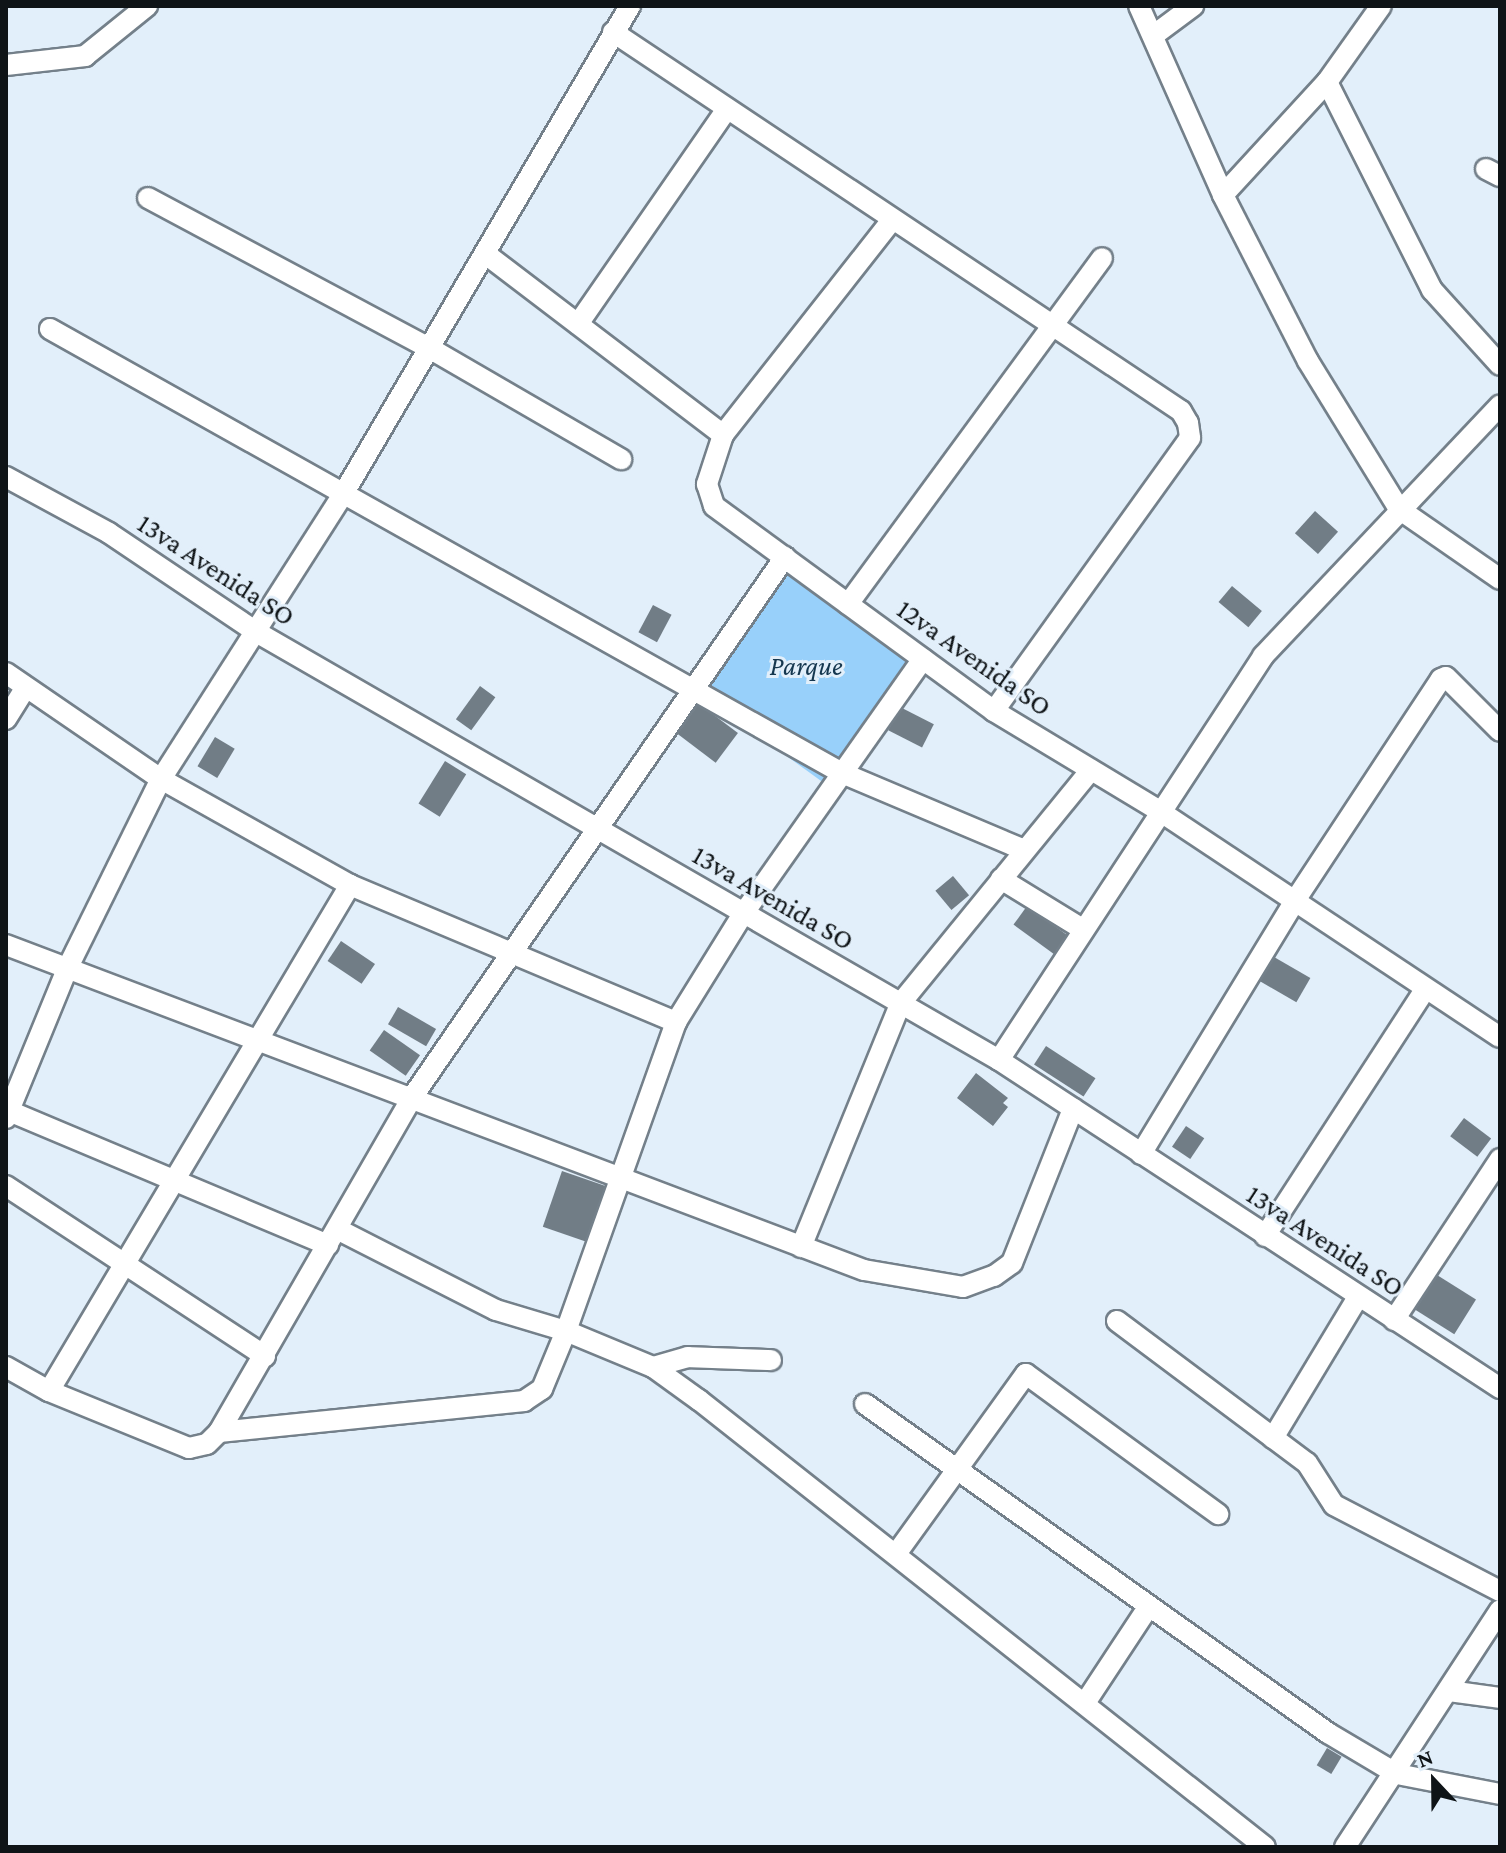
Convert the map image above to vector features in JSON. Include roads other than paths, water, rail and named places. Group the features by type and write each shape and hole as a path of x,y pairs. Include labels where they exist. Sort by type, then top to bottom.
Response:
{"street":[{"path":"630,6 487,255 345,491 258,633 161,779 68,967 7,1115 332,1237 496,1310 566,1331 653,1367 896,1554 1265,1847"},
{"path":"1139,6 1223,195 1308,361 1399,509 1500,579"},
{"path":"1154,35 1193,6"},
{"path":"1223,195 1327,82 1381,6"},
{"path":"6,65 85,56 134,9"},
{"path":"613,32 1049,326 1181,411 1190,438 994,711"},
{"path":"1327,82 1432,290 1500,365"},
{"path":"578,324 727,109"},
{"path":"148,198 431,349 621,459"},
{"name":"12va Avenida SO","path":"892,220 723,435 707,484 708,497 994,711 1158,810 1500,1037"},
{"path":"487,255 723,435"},
{"path":"848,604 1049,326 1102,258"},
{"path":"50,329 345,491 842,773 1024,850"},
{"path":"999,1060 1158,810 1263,656 1500,405"},
{"name":"13va Avenida SO","path":"6,477 109,533 258,633 999,1060 1500,1388"},
{"path":"6,1367 49,1391 189,1448 207,1444 219,1432 413,1096 785,557"},
{"path":"219,1432 524,1401 542,1389 621,1182 676,1022 743,914 923,659"},
{"path":"6,673 25,689 161,779 350,885 676,1022"},
{"path":"1141,1154 1294,902 1441,679 1446,677 1500,731"},
{"path":"6,719 25,689"},
{"path":"801,1247 900,1004 1091,770"},
{"path":"1001,879 1084,930"},
{"path":"49,1391 350,885"},
{"path":"6,945 413,1096 621,1182 864,1270 963,1287 994,1276 1012,1263 1073,1109"},
{"path":"1265,1236 1425,990"},
{"path":"1394,1320 1500,1159"},
{"path":"6,1186 123,1266 265,1356"},
{"path":"1273,1438 1358,1297"},
{"path":"1117,1321 1307,1463 1334,1505 1500,1591"},
{"path":"653,1367 688,1357 771,1360"},
{"path":"896,1554 953,1469 1022,1377 1029,1374 1218,1514"},
{"path":"865,1404 1149,1606 1397,1774 1500,1794"},
{"path":"1085,1703 1149,1606"},
{"path":"1345,1847 1397,1774 1500,1610"},
{"path":"1449,1691 1500,1698"}],"park label":[{"name":"Parque","path":"806,666"}]}
